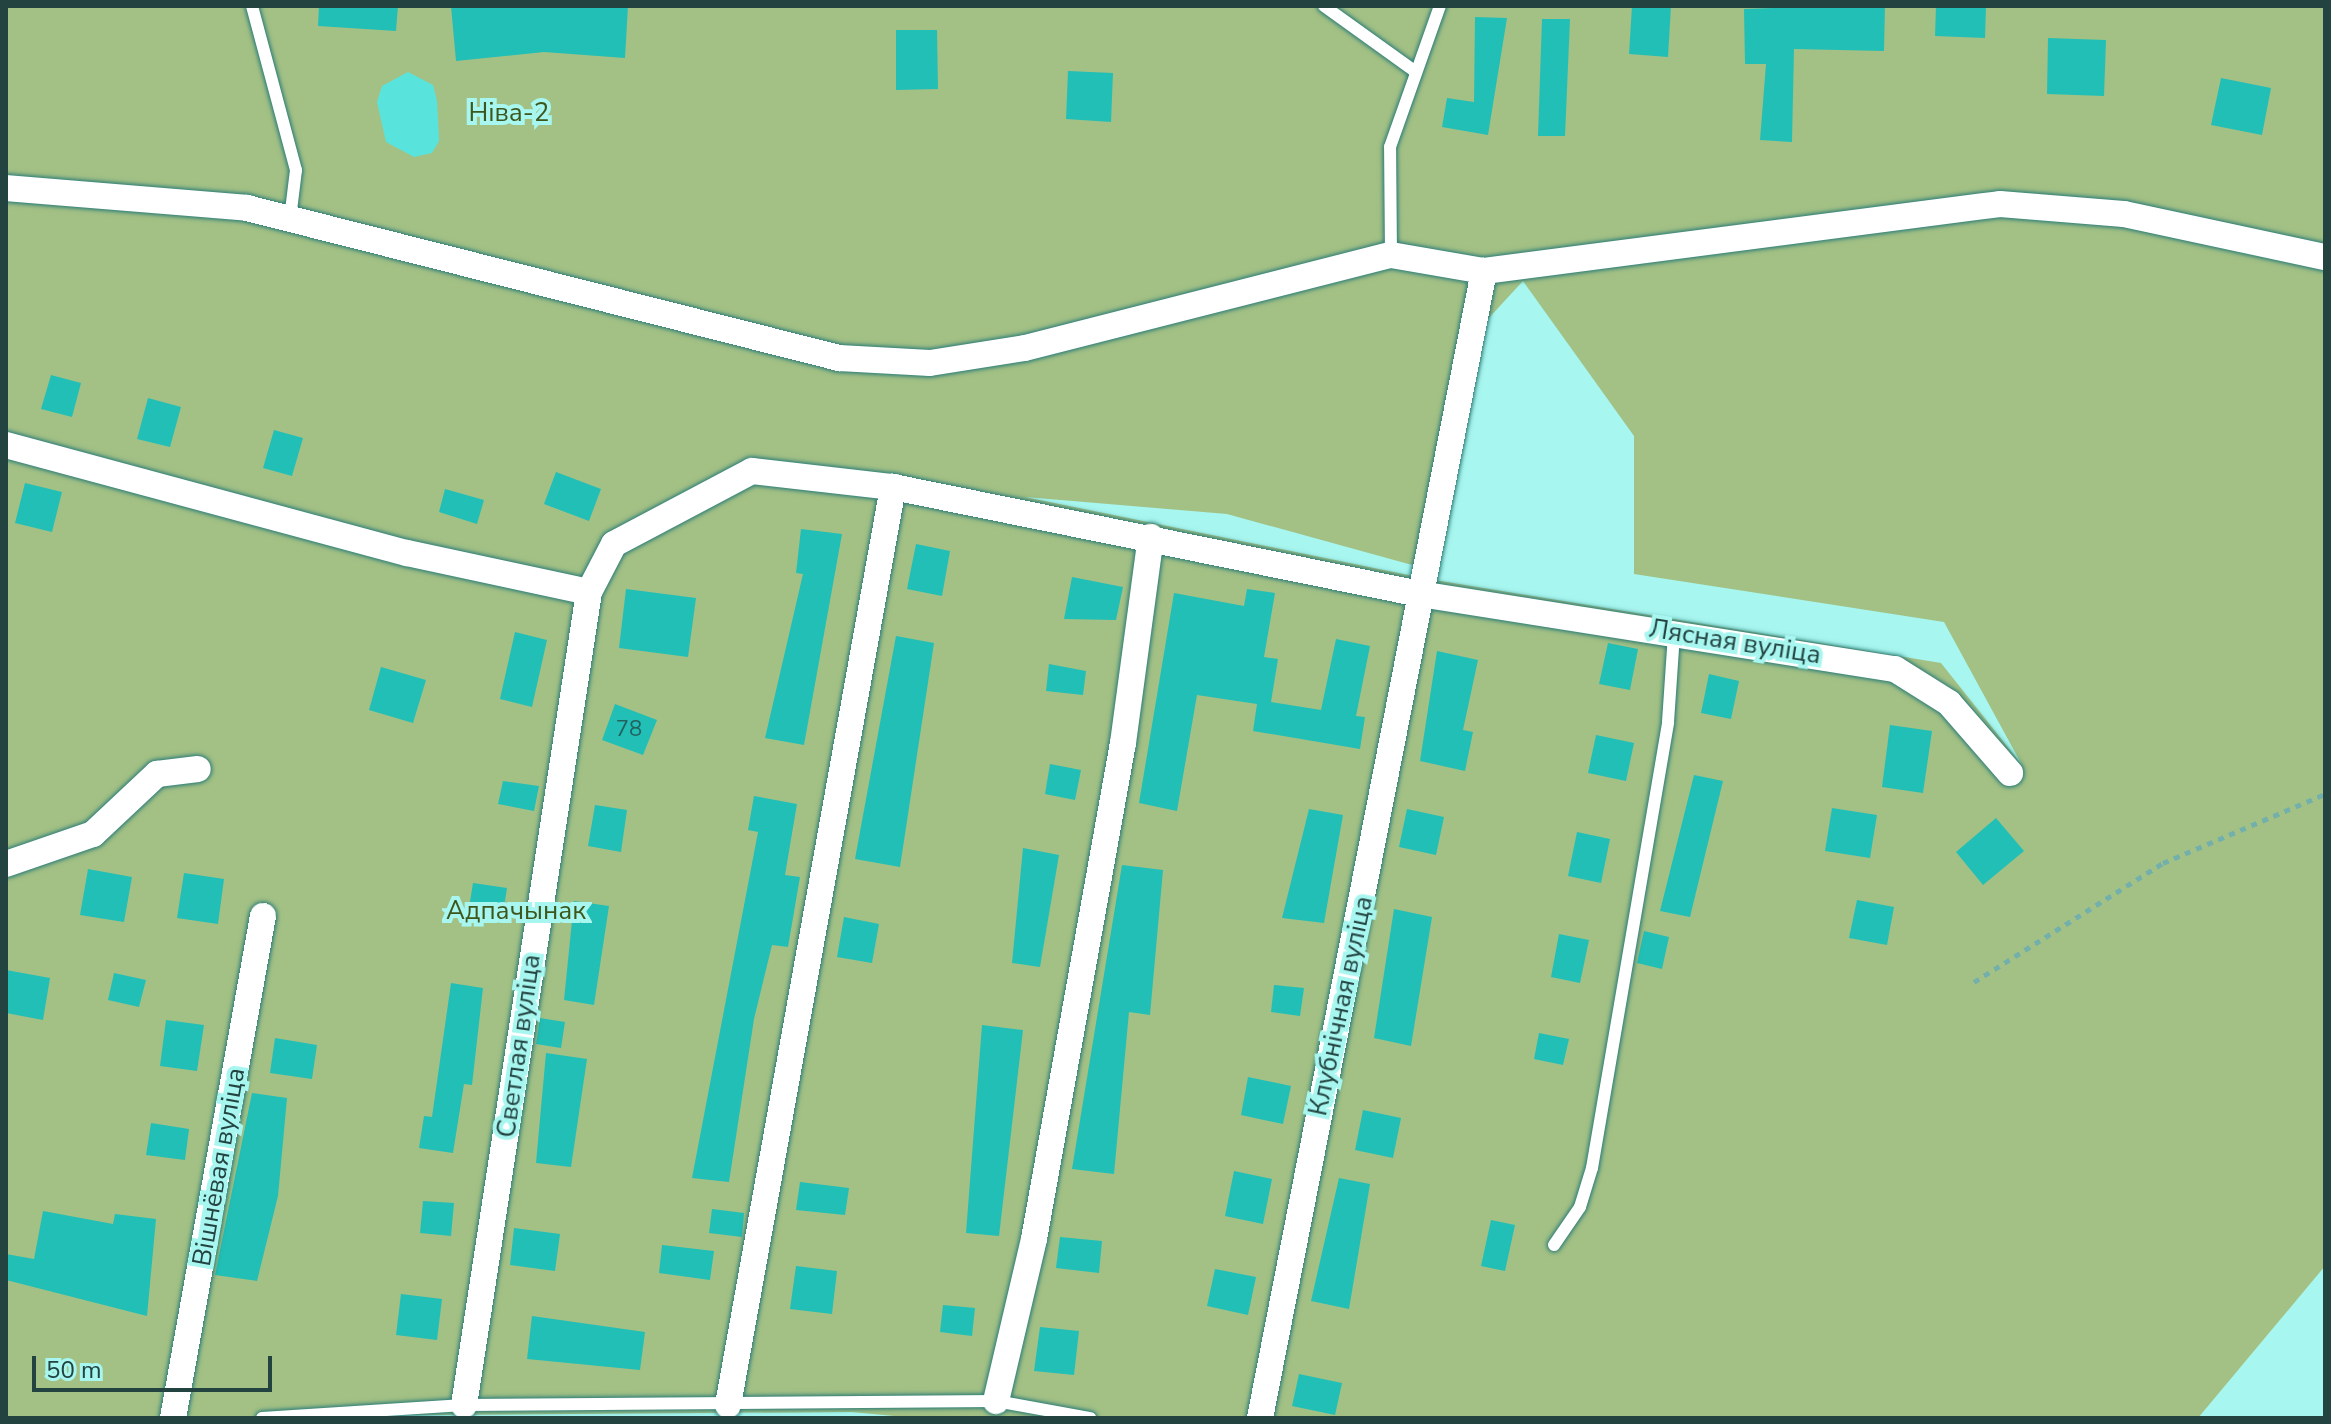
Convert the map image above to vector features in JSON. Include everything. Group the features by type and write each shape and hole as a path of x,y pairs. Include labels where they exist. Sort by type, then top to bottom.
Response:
{"street":[{"path":"6,188 247,208 839,358 930,363 1025,348 1391,255 1484,271 2000,204 2124,214 2325,257"},
{"name":"Клубнічная вуліца","path":"1260,1418 1484,271"},
{"path":"6,445 407,553 589,592"},
{"name":"Светлая вуліца","path":"464,1405 589,592 614,544 752,471 893,487"},
{"path":"728,1405 893,487"},
{"name":"Лясная вуліца","path":"893,487 1420,594 1674,631 1895,669 1949,703 2010,773"},
{"path":"996,1401 1034,1239 1123,743 1151,537"},
{"path":"6,864 93,834 157,774 198,769"},
{"name":"Вішнёвая вуліца","path":"173,1418 263,916"}],"lane":[{"path":"252,6 296,170 290,219"},
{"path":"1324,6 1416,72"},
{"path":"1391,255 1390,147 1440,6"},
{"path":"1554,1245 1580,1207 1592,1168 1668,722 1674,631"},
{"path":"262,1418 464,1405 996,1401 1090,1418"}],"path":[{"path":"1974,982 2163,863 2325,794"}],"green space":[{"path":"6,6 2325,6 2325,1266 2198,1418 915,1418 852,1412 6,1418","holes":["1523,281 1634,436 1634,574 1944,622 2022,765 1941,663 1423,578 1025,497 1227,514 1423,568 1463,346"]}],"water":[{"path":"408,72 433,85 437,101 439,141 432,153 414,157 386,142 377,102 382,86"}],"building":[{"path":"319,6 398,6 396,31 318,26"},
{"path":"451,6 628,6 625,58 544,52 456,61"},
{"path":"1632,6 1671,6 1668,57 1629,54"},
{"path":"1885,6 1884,51 1794,49 1792,142 1760,140 1766,64 1745,64 1744,9"},
{"path":"1936,6 1986,6 1985,38 1935,36"},
{"path":"1475,17 1507,18 1488,135 1442,127 1447,98 1474,102"},
{"path":"1542,19 1570,19 1565,136 1538,136"},
{"path":"896,30 937,30 938,89 896,90"},
{"path":"2048,38 2106,40 2104,96 2047,94"},
{"path":"1068,71 1113,73 1111,122 1066,119"},
{"path":"2221,78 2271,88 2262,135 2211,125"},
{"path":"51,375 81,383 72,417 41,409"},
{"path":"148,398 181,407 170,447 137,439"},
{"path":"274,430 303,438 292,476 263,468"},
{"path":"556,472 601,489 589,521 544,504"},
{"path":"25,483 62,492 52,532 15,523"},
{"path":"445,489 484,500 477,524 439,512"},
{"path":"801,529 842,534 804,745 765,738 803,574 796,573"},
{"path":"916,544 950,551 942,596 907,589"},
{"path":"1072,577 1123,587 1116,620 1064,619"},
{"path":"626,589 696,598 688,657 619,648"},
{"path":"1247,589 1275,593 1264,657 1278,659 1271,702 1321,710 1336,639 1370,646 1356,716 1365,717 1360,749 1253,731 1257,704 1197,695 1177,811 1139,803 1174,593 1244,606"},
{"path":"515,632 547,640 532,707 500,699"},
{"path":"896,636 934,643 900,867 855,859"},
{"path":"1608,643 1638,649 1630,690 1599,684"},
{"path":"1437,651 1478,660 1463,730 1473,732 1465,771 1420,761"},
{"path":"1049,664 1086,671 1083,695 1046,691"},
{"path":"381,667 426,680 413,723 369,710"},
{"path":"1709,674 1739,681 1731,719 1701,713"},
{"path":"615,704 657,720 643,755 602,740"},
{"path":"1890,725 1932,731 1923,793 1882,787"},
{"path":"1596,735 1634,743 1626,781 1588,773"},
{"path":"1050,764 1081,770 1075,800 1045,794"},
{"path":"1694,775 1723,781 1690,917 1660,911"},
{"path":"503,781 539,786 534,811 498,804"},
{"path":"754,796 797,804 785,875 800,877 788,947 772,945 754,1019 729,1182 692,1178 758,832 748,830"},
{"path":"595,805 627,810 621,852 588,846"},
{"path":"1832,808 1877,815 1870,858 1825,851"},
{"path":"1309,809 1343,815 1324,923 1282,918"},
{"path":"1407,809 1444,817 1436,855 1399,847"},
{"path":"1996,818 2024,851 1983,885 1956,852"},
{"path":"1577,832 1610,839 1601,883 1568,876"},
{"path":"1023,848 1059,855 1040,967 1012,963"},
{"path":"1122,865 1163,870 1150,1015 1129,1012 1114,1174 1072,1169"},
{"path":"88,869 132,877 124,922 80,915"},
{"path":"184,873 224,879 218,924 177,918"},
{"path":"473,883 507,888 502,920 468,914"},
{"path":"1857,900 1894,907 1887,945 1849,938"},
{"path":"574,901 609,906 594,1005 564,1000"},
{"path":"1394,909 1432,917 1411,1046 1374,1038"},
{"path":"844,917 879,924 872,963 837,957"},
{"path":"1644,931 1669,937 1662,969 1637,963"},
{"path":"1559,934 1589,940 1580,983 1551,977"},
{"path":"6,970 50,978 43,1020 6,1013"},
{"path":"114,973 146,980 139,1007 108,1000"},
{"path":"451,983 483,988 472,1085 464,1084 453,1153 419,1148 424,1116 432,1117"},
{"path":"1274,985 1304,988 1300,1016 1271,1012"},
{"path":"540,1018 565,1022 561,1048 536,1044"},
{"path":"166,1020 204,1025 197,1071 160,1066"},
{"path":"982,1025 1023,1030 999,1236 966,1233"},
{"path":"1539,1033 1569,1039 1563,1065 1534,1059"},
{"path":"275,1038 317,1045 312,1079 270,1073"},
{"path":"546,1053 587,1059 571,1167 536,1163"},
{"path":"1248,1077 1291,1086 1283,1124 1241,1115"},
{"path":"252,1093 287,1098 278,1196 257,1281 215,1275"},
{"path":"1363,1110 1401,1118 1393,1158 1355,1150"},
{"path":"151,1123 189,1129 185,1160 146,1155"},
{"path":"1234,1171 1272,1179 1263,1224 1225,1216"},
{"path":"1339,1178 1370,1184 1349,1309 1311,1301"},
{"path":"800,1182 849,1188 845,1215 796,1210"},
{"path":"423,1201 454,1203 451,1236 420,1233"},
{"path":"712,1209 744,1213 742,1237 709,1233"},
{"path":"43,1211 113,1224 115,1214 156,1219 147,1316 6,1280 6,1254 34,1259"},
{"path":"1491,1220 1515,1225 1505,1271 1481,1266"},
{"path":"514,1228 560,1234 555,1271 510,1265"},
{"path":"1060,1237 1102,1241 1099,1273 1056,1268"},
{"path":"662,1245 714,1251 710,1280 659,1273"},
{"path":"796,1266 837,1271 832,1314 790,1309"},
{"path":"1215,1269 1256,1277 1248,1315 1207,1306"},
{"path":"401,1294 442,1299 437,1340 396,1335"},
{"path":"943,1305 975,1308 972,1336 940,1332"},
{"path":"532,1316 645,1332 640,1370 527,1359"},
{"path":"1040,1327 1079,1331 1074,1375 1034,1371"},
{"path":"1299,1374 1342,1383 1335,1415 1292,1406"}],"park label":[{"name":"Ніва-2","path":"509,113"},
{"name":"Адпачынак","path":"516,911"}]}
